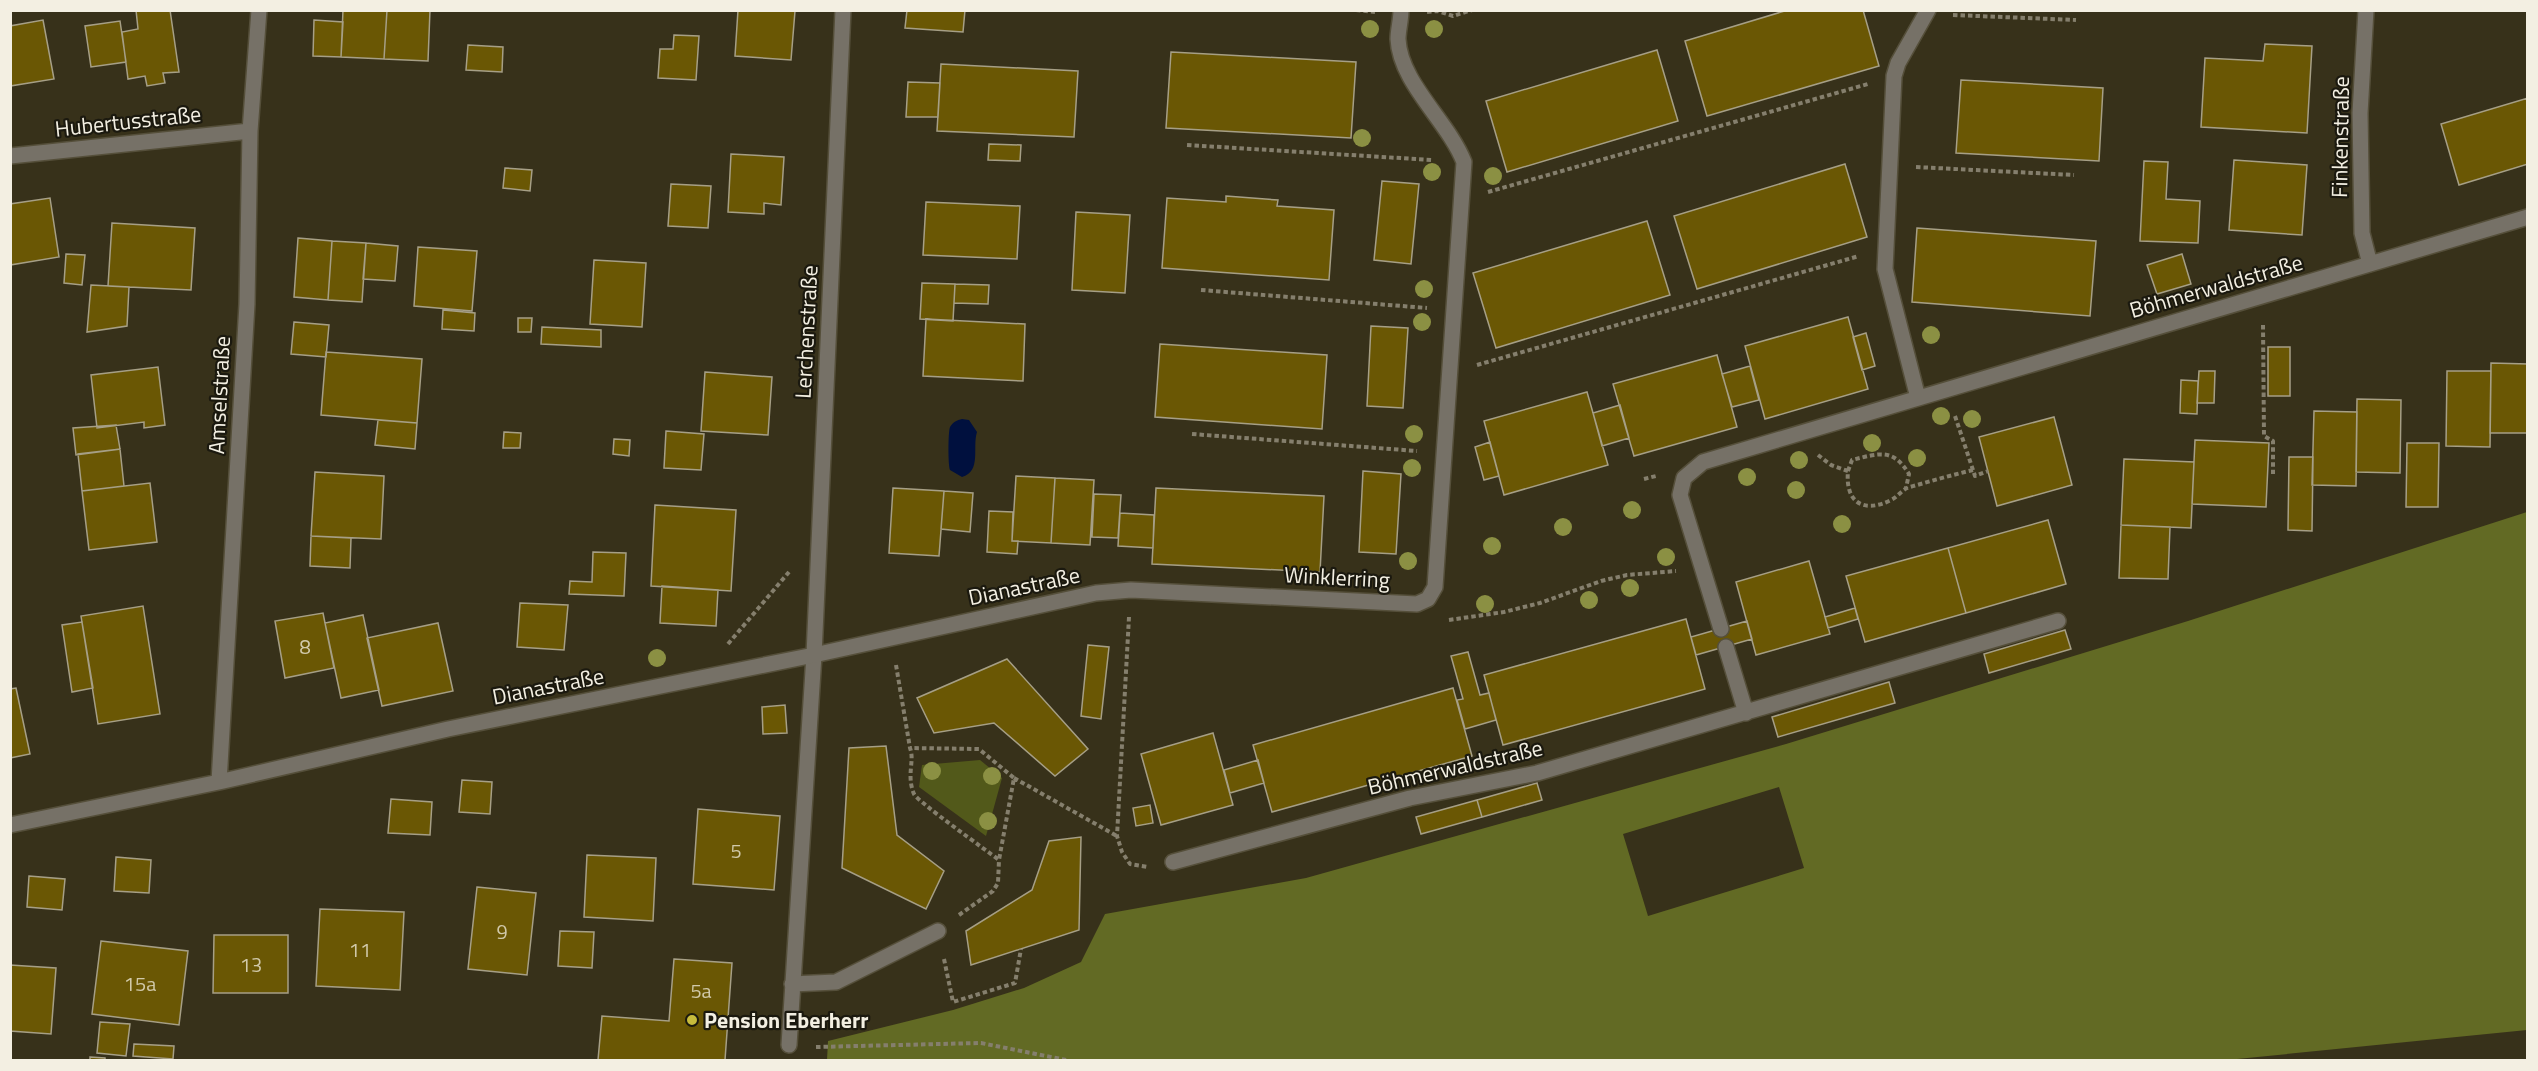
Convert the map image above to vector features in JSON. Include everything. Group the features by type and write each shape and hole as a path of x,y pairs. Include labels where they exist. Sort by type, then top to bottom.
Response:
{"street":[{"name":"Amselstraße","path":"219,782 247,304 250,131 259,10"},
{"name":"Lerchenstraße","path":"789,1046 814,655 843,10"},
{"name":"Finkenstraße","path":"2366,10 2360,113 2362,232 2370,264"},
{"name":"Winklerring","path":"1095,593 1131,590 1417,604 1428,599 1435,587 1464,162 1458,146 1406,70 1398,39 1401,12"},
{"path":"1918,398 1886,269 1886,248 1894,76 1898,63 1927,12"},
{"name":"Hubertusstraße","path":"10,156 250,131"},
{"name":"Böhmerwaldstraße","path":"1721,629 1680,495 1684,478 1703,462 2528,217"},
{"name":"Dianastraße","path":"10,825 219,782 448,729 814,655 1095,593"},
{"name":"Böhmerwaldstraße","path":"1173,862 1410,798 1537,773 2058,621"},
{"path":"1726,647 1746,713"},
{"path":"792,984 836,982 938,931"}],"path":[{"path":"1401,12 1438,11 1453,16 1472,10"},
{"path":"1927,12 2076,20"},
{"path":"1462,200 1894,76"},
{"path":"1187,145 1464,162"},
{"path":"1890,165 2074,175"},
{"path":"1450,373 1886,248"},
{"path":"1201,290 1454,311"},
{"path":"2264,322 2264,436 2273,441 2273,474"},
{"path":"1947,389 1975,476 1988,471"},
{"path":"1809,430 1819,458 1848,471"},
{"path":"1192,434 1444,453"},
{"path":"1906,488 1909,474 1901,461 1887,453 1852,460 1846,486 1852,500 1876,506 1893,499 1906,488 1973,470"},
{"path":"723,650 794,566"},
{"path":"1449,620 1504,612 1540,603 1627,574 1668,571 1704,572"},
{"path":"1131,590 1117,836 1130,864 1145,867 1173,862"},
{"path":"896,661 912,754 909,774 915,796 999,860"},
{"path":"910,748 979,749 1014,778 1117,836"},
{"path":"1014,778 999,860 998,883 993,891 938,931 953,1002 1015,983 1021,949"},
{"path":"789,1046 862,1047 981,1043 1066,1060"}],"green space":[{"path":"2527,512 2527,1030 2227,1060 827,1060 828,1041 953,1010 1024,988 1081,962 1105,914 1306,878 1786,744 2188,621","holes":["1779,787 1804,868 1648,916 1623,834"]},
{"path":"980,760 1002,778 986,836 919,787 922,765"}],"shaded area":[{"path":"962,419 969,420 977,432 972,470 962,477 950,470 948,448 950,427"}],"building":[{"path":"136,10 170,10 179,72 163,73 165,83 147,86 145,76 128,79 122,32 138,29"},
{"path":"343,10 387,10 384,59 341,57"},
{"path":"387,10 430,10 428,61 384,59"},
{"path":"738,10 795,11 791,60 735,56"},
{"path":"907,10 965,10 963,32 905,28"},
{"path":"1788,10 1863,10 1879,66 1707,116 1685,41"},
{"path":"43,20 54,79 10,86 10,26"},
{"path":"314,20 343,22 341,57 313,56"},
{"path":"120,21 126,62 91,67 85,26"},
{"path":"674,35 699,36 696,80 658,78 660,49 673,49"},
{"path":"2265,44 2312,46 2307,133 2201,127 2205,58 2263,61"},
{"path":"468,45 503,47 502,72 466,70"},
{"path":"1657,50 1678,121 1507,172 1486,101"},
{"path":"1171,52 1356,62 1351,138 1166,128"},
{"path":"941,64 1078,71 1074,137 937,131"},
{"path":"1961,80 2103,88 2099,161 1956,153"},
{"path":"908,82 940,83 938,117 906,117"},
{"path":"2528,98 2528,164 2459,185 2441,124"},
{"path":"989,144 1021,145 1020,161 988,160"},
{"path":"731,154 784,157 781,205 764,203 764,214 728,212"},
{"path":"2234,160 2307,165 2302,235 2229,230"},
{"path":"2144,161 2168,162 2166,199 2200,201 2198,243 2140,241"},
{"path":"1845,164 1867,237 1697,289 1674,216"},
{"path":"505,168 532,170 530,191 503,188"},
{"path":"1382,181 1419,184 1411,264 1374,260"},
{"path":"671,184 711,186 708,228 668,226"},
{"path":"1226,196 1278,200 1277,206 1334,210 1329,280 1162,268 1167,198 1226,202"},
{"path":"50,198 59,257 10,265 10,204"},
{"path":"926,202 1020,206 1017,259 923,255"},
{"path":"1076,212 1130,215 1125,293 1072,290"},
{"path":"1647,221 1670,295 1496,348 1473,273"},
{"path":"112,223 195,228 191,290 108,286"},
{"path":"1917,228 2096,241 2090,316 1912,302"},
{"path":"298,238 332,241 328,300 294,297"},
{"path":"332,241 366,243 362,302 328,300"},
{"path":"366,243 398,246 395,281 363,279"},
{"path":"418,247 477,251 472,311 414,306"},
{"path":"66,254 85,255 82,285 64,283"},
{"path":"2182,254 2191,284 2157,294 2147,265"},
{"path":"594,260 646,263 642,327 590,324"},
{"path":"922,283 955,284 953,321 920,319"},
{"path":"955,284 989,285 988,304 954,303"},
{"path":"91,285 129,287 127,326 87,332"},
{"path":"443,310 475,313 474,331 442,329"},
{"path":"1848,317 1868,389 1765,419 1745,346"},
{"path":"518,318 532,318 531,332 518,332"},
{"path":"926,319 1025,324 1023,381 923,376"},
{"path":"294,322 329,325 326,357 291,354"},
{"path":"1371,326 1408,328 1403,408 1367,406"},
{"path":"542,327 601,330 601,347 541,344"},
{"path":"1866,333 1875,366 1862,370 1853,337"},
{"path":"1160,344 1327,355 1322,429 1155,417"},
{"path":"2268,347 2290,347 2290,396 2268,396"},
{"path":"326,352 422,359 417,423 321,415"},
{"path":"1717,355 1737,427 1634,456 1613,384"},
{"path":"2491,363 2528,364 2528,433 2490,433"},
{"path":"1750,366 1759,400 1732,407 1722,374"},
{"path":"158,367 165,425 144,428 144,422 97,428 91,375"},
{"path":"2199,371 2215,371 2214,403 2197,403"},
{"path":"2447,371 2491,371 2490,447 2446,446"},
{"path":"705,372 772,377 768,435 701,431"},
{"path":"2181,380 2198,381 2197,414 2180,413"},
{"path":"1587,392 1608,465 1504,495 1484,421"},
{"path":"2357,399 2401,400 2400,473 2356,472"},
{"path":"1620,405 1629,438 1602,446 1593,413"},
{"path":"2314,411 2357,412 2356,486 2312,485"},
{"path":"2054,417 2072,485 1997,506 1979,437"},
{"path":"378,420 417,423 415,449 375,445"},
{"path":"116,425 120,449 76,455 73,428"},
{"path":"666,431 704,434 701,470 664,468"},
{"path":"504,432 521,433 520,448 503,448"},
{"path":"614,439 630,440 629,456 613,454"},
{"path":"2195,440 2269,443 2266,507 2192,504"},
{"path":"1490,442 1499,476 1484,480 1475,447"},
{"path":"2407,443 2439,443 2438,507 2406,507"},
{"path":"120,449 124,486 82,491 78,454"},
{"path":"2289,457 2313,457 2312,531 2288,530"},
{"path":"2124,459 2194,462 2191,528 2121,525"},
{"path":"1363,471 1401,474 1396,554 1359,552"},
{"path":"315,472 384,476 381,539 311,536"},
{"path":"1016,476 1055,478 1051,543 1012,541"},
{"path":"1055,478 1094,480 1090,545 1051,543"},
{"path":"150,483 157,542 89,550 82,491"},
{"path":"893,488 944,491 939,556 889,553"},
{"path":"1156,488 1324,496 1320,572 1152,564"},
{"path":"944,491 973,493 970,532 941,529"},
{"path":"1094,494 1121,495 1118,538 1092,537"},
{"path":"655,505 736,510 731,591 651,586"},
{"path":"989,511 1013,512 1012,541 1018,541 1017,554 987,552"},
{"path":"1120,513 1154,515 1153,548 1118,546"},
{"path":"2048,520 2066,584 1966,613 1948,548"},
{"path":"2121,525 2170,527 2168,579 2119,578"},
{"path":"311,536 351,538 350,568 310,566"},
{"path":"1948,548 1966,613 1865,642 1846,576"},
{"path":"593,552 626,553 624,596 569,594 570,581 592,582"},
{"path":"1809,561 1830,634 1756,655 1736,582"},
{"path":"662,586 718,590 716,626 660,623"},
{"path":"520,603 568,605 564,650 517,647"},
{"path":"143,606 160,714 98,724 81,616"},
{"path":"1855,608 1858,619 1828,628 1825,617"},
{"path":"323,613 334,668 285,678 275,621"},
{"path":"363,615 379,690 341,698 325,623"},
{"path":"1686,619 1705,689 1503,745 1484,675"},
{"path":"1747,621 1752,639 1696,655 1691,637"},
{"path":"82,622 93,688 72,692 62,625"},
{"path":"438,623 453,691 382,706 367,638"},
{"path":"2065,630 2071,649 1989,673 1984,654"},
{"path":"1088,645 1109,647 1101,719 1081,716"},
{"path":"1468,652 1480,695 1489,693 1496,720 1465,729 1457,700 1463,699 1451,656"},
{"path":"1007,659 1088,749 1055,776 994,723 934,733 917,698"},
{"path":"1889,682 1895,703 1778,737 1772,717"},
{"path":"16,688 30,754 10,758 10,689"},
{"path":"1453,688 1472,756 1272,812 1253,745"},
{"path":"785,705 787,733 763,734 762,707"},
{"path":"1213,733 1233,805 1161,825 1141,754"},
{"path":"886,746 897,835 944,871 926,909 842,868 849,748"},
{"path":"1258,760 1264,783 1230,793 1224,770"},
{"path":"462,780 492,782 490,814 459,812"},
{"path":"1537,783 1542,800 1482,817 1477,800"},
{"path":"391,799 432,802 430,835 388,833"},
{"path":"1477,800 1482,817 1421,834 1416,817"},
{"path":"1150,805 1153,823 1136,826 1133,808"},
{"path":"698,809 780,816 774,890 693,884"},
{"path":"1081,837 1079,930 971,965 966,931 1032,890 1049,841"},
{"path":"587,855 656,858 653,921 584,917"},
{"path":"116,857 151,860 149,893 114,891"},
{"path":"29,876 65,879 62,910 27,907"},
{"path":"477,887 536,893 527,975 468,969"},
{"path":"320,909 404,912 400,990 316,986"},
{"path":"560,931 594,932 592,968 558,966"},
{"path":"214,935 288,935 288,993 213,993"},
{"path":"101,941 188,951 179,1025 92,1014"},
{"path":"674,959 732,963 725,1060 598,1060 602,1016 669,1021"},
{"path":"10,965 56,968 51,1034 10,1031"},
{"path":"100,1022 130,1024 126,1056 97,1053"},
{"path":"134,1044 174,1046 173,1059 133,1056"},
{"path":"90,1057 105,1058 105,1060 90,1060"}],"place":[{"name":"Pension Eberherr","path":"692,1020"}]}
